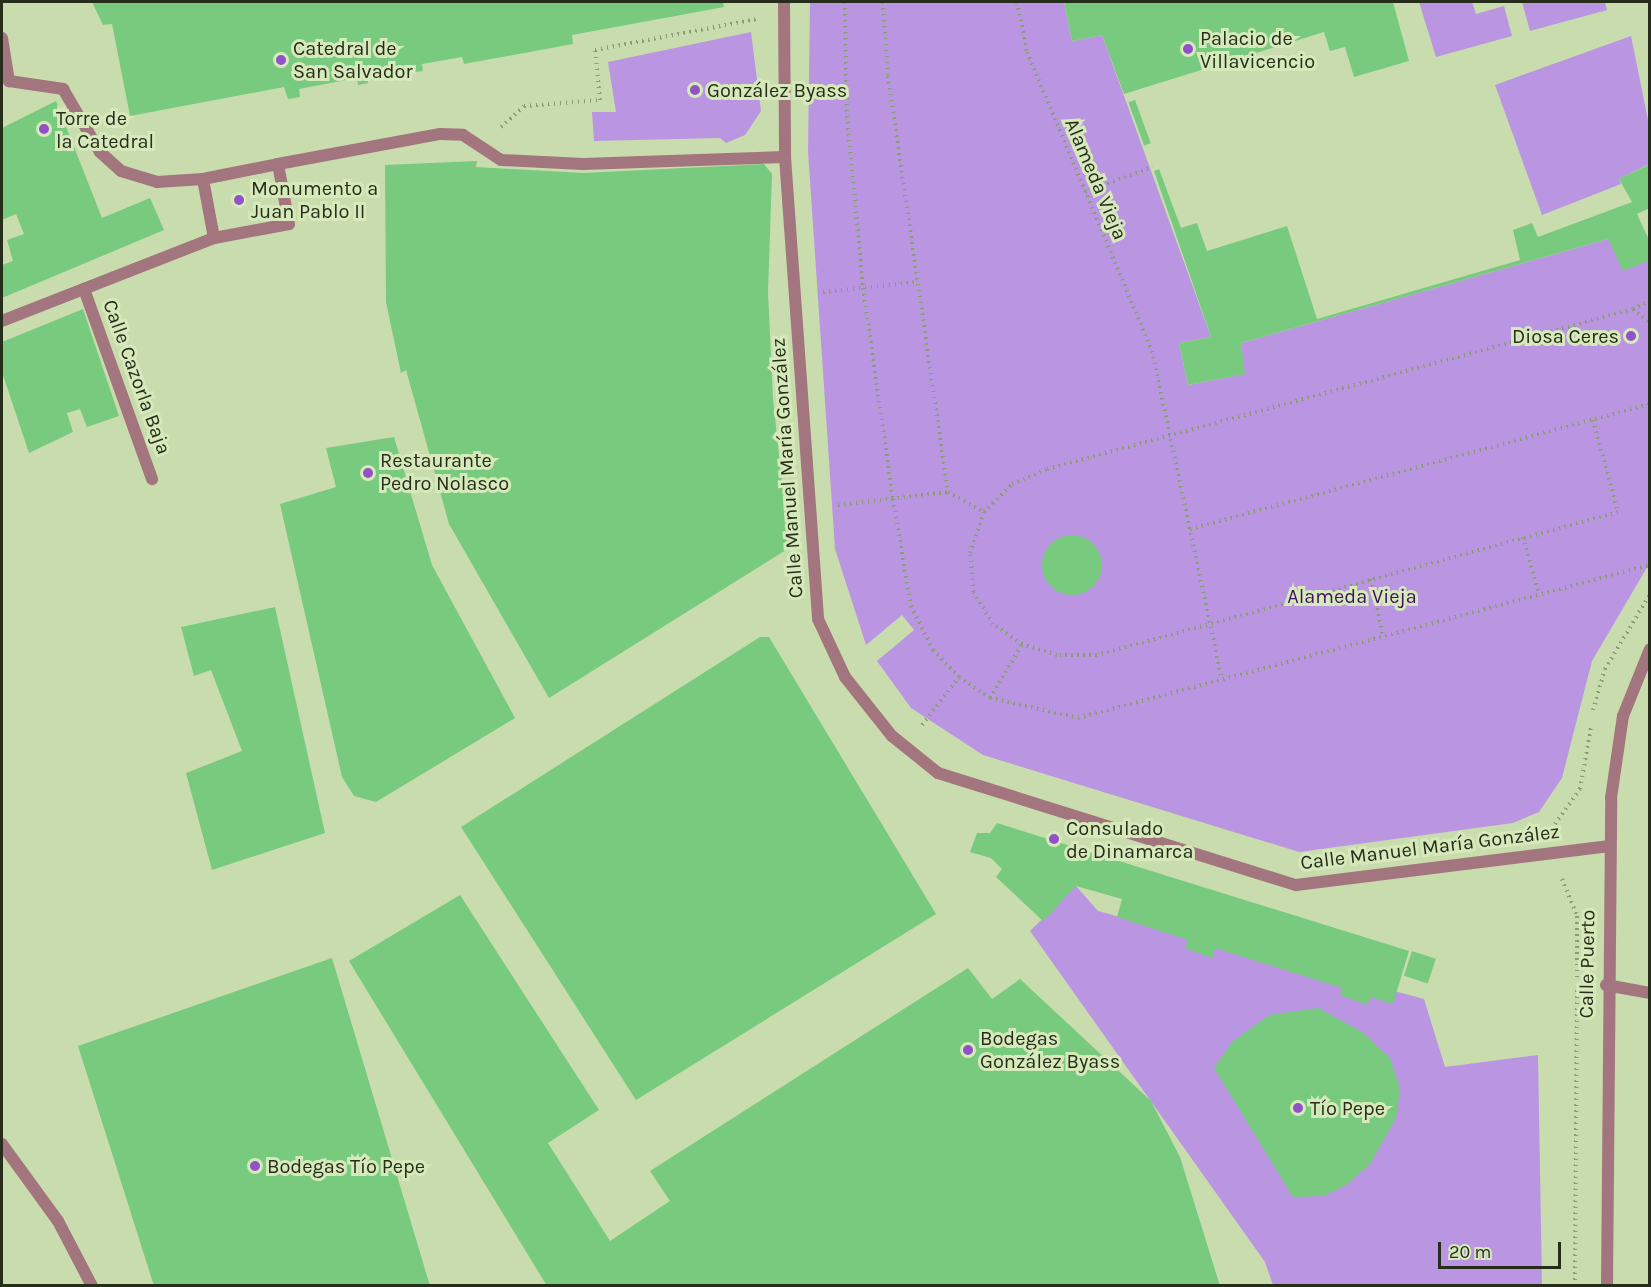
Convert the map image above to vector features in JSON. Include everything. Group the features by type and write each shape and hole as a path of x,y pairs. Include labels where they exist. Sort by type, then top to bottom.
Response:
{"street":[{"name":"Calle Manuel María González","path":"784,8 785,157 807,508 818,619 845,677 905,747 938,773 977,787 1296,885 1608,846"},
{"path":"2,38 9,81 63,89 100,152 121,171 157,182 203,178 440,134 484,144 501,160 583,164 785,157"},
{"path":"2,321 214,238 290,224 278,164"},
{"path":"203,178 214,238"},
{"name":"Calle Cazorla Baja","path":"84,289 152,479"},
{"name":"Calle Puerto","path":"1607,1286 1608,846 1621,725 1650,649"},
{"path":"1606,985 1650,993"},
{"path":"2,1144 58,1221 92,1286"}],"path":[{"path":"845,2 847,116 863,288 893,499 911,606 933,650 959,677 990,699 1078,718 1650,566"},
{"path":"883,2 918,282 948,492"},
{"name":"Alameda Vieja","path":"1017,2 1027,52 1152,351 1173,435 1208,624 1222,679"},
{"path":"484,144 524,106 600,100 595,50 784,8"},
{"path":"1085,192 1152,167"},
{"path":"795,295 918,282"},
{"path":"1593,420 1618,512 1097,655 1057,655 1022,644 993,624 974,592 970,554 984,512 1012,484 1047,469 1633,309 1650,300"},
{"path":"1633,309 1650,323"},
{"path":"1190,529 1650,404"},
{"path":"807,508 948,492 984,512"},
{"path":"1523,537 1539,594"},
{"path":"1371,579 1383,636"},
{"path":"990,699 1022,644"},
{"path":"905,747 959,677"}],"green space":[{"name":"Alameda Vieja","path":"810,2 1064,2 1072,41 1102,35 1211,337 1179,343 1188,385 1244,374 1241,343 1608,239 1649,260 1649,564 1592,661 1562,778 1539,812 1513,823 1299,852 983,755 911,708 877,661 914,630 902,615 866,645 835,549 808,151"},
{"path":"1419,2 1472,2 1476,14 1504,6 1512,36 1436,57"},
{"path":"1522,2 1605,2 1607,10 1530,31"},
{"path":"751,32 761,111 745,135 726,143 720,138 594,141 592,112 616,112 608,62"},
{"path":"1631,36 1649,125 1649,164 1619,179 1621,184 1542,215 1495,85"},
{"path":"1076,886 1098,911 1424,999 1445,1067 1538,1055 1542,1285 1273,1285 1265,1262 1030,931"}],"building":[{"name":"Catedral de San Salvador","path":"92,2 723,2 724,7 572,35 573,44 464,64 462,57 422,64 423,71 415,72 414,66 367,75 368,83 358,85 357,78 299,89 300,97 288,99 284,87 130,116 112,24 103,25"},
{"name":"Palacio de Villavicencio","path":"1064,2 1393,2 1409,61 1354,77 1345,47 1330,51 1324,32 1124,94 1102,35 1072,41"},
{"path":"1135,100 1151,143 1144,146 1128,102"},
{"path":"56,101 102,218 150,198 164,230 2,298 2,265 13,261 7,240 24,234 16,214 2,220 2,128"},
{"path":"477,161 476,167 583,173 764,164 772,174 768,292 773,399 789,548 549,698 449,524 406,370 401,373 386,302 385,165"},
{"path":"1650,164 1650,208 1637,214 1650,242 1650,260 1623,271 1608,239 1241,343 1245,374 1188,385 1179,343 1211,337 1154,171 1159,169 1181,228 1197,223 1207,251 1287,226 1317,319 1520,260 1513,230 1532,223 1538,237 1632,202 1619,179"},
{"path":"83,309 119,416 87,427 80,409 67,413 73,432 29,453 2,372 2,342"},
{"path":"394,437 432,565 515,718 376,802 354,796 342,777 280,504 336,487 326,448"},
{"path":"1072,535 1089,540 1097,548 1102,565 1097,582 1089,590 1072,595 1055,590 1047,582 1042,565 1047,548 1055,540"},
{"path":"275,607 325,833 212,870 186,773 242,751 211,670 194,676 181,627"},
{"path":"760,637 769,637 936,914 636,1100 461,827"},
{"path":"997,823 1409,951 1393,1004 1370,997 1368,1005 1340,995 1342,988 1215,948 1212,958 1185,948 1188,940 1117,917 1122,899 1076,886 1043,921 996,877 1002,869 991,858 970,852 977,833 990,833"},
{"name":"Bodegas González Byass","path":"460,895 599,1110 548,1143 610,1241 670,1201 650,1171 968,968 992,999 1020,979 1151,1101 1180,1157 1220,1286 547,1286 349,961"},
{"path":"1412,951 1436,959 1428,983 1404,976"},
{"name":"Bodegas Tío Pepe","path":"332,958 430,1286 154,1286 78,1046"},
{"path":"1318,1008 1362,1032 1390,1058 1400,1089 1396,1118 1370,1164 1346,1185 1324,1196 1293,1197 1214,1068 1232,1042 1269,1015"}],"place":[{"name":"Palacio de Villavicencio","path":"1188,49"},
{"name":"Catedral de San Salvador","path":"281,60"},
{"name":"González Byass","path":"695,90"},
{"name":"Torre de la Catedral","path":"44,129"},
{"name":"Monumento a Juan Pablo II","path":"239,200"},
{"name":"Diosa Ceres","path":"1631,336"},
{"name":"Restaurante Pedro Nolasco","path":"368,473"},
{"name":"Consulado de Dinamarca","path":"1054,839"},
{"name":"Bodegas González Byass","path":"968,1050"},
{"name":"Tío Pepe","path":"1298,1108"},
{"name":"Bodegas Tío Pepe","path":"255,1166"}]}
